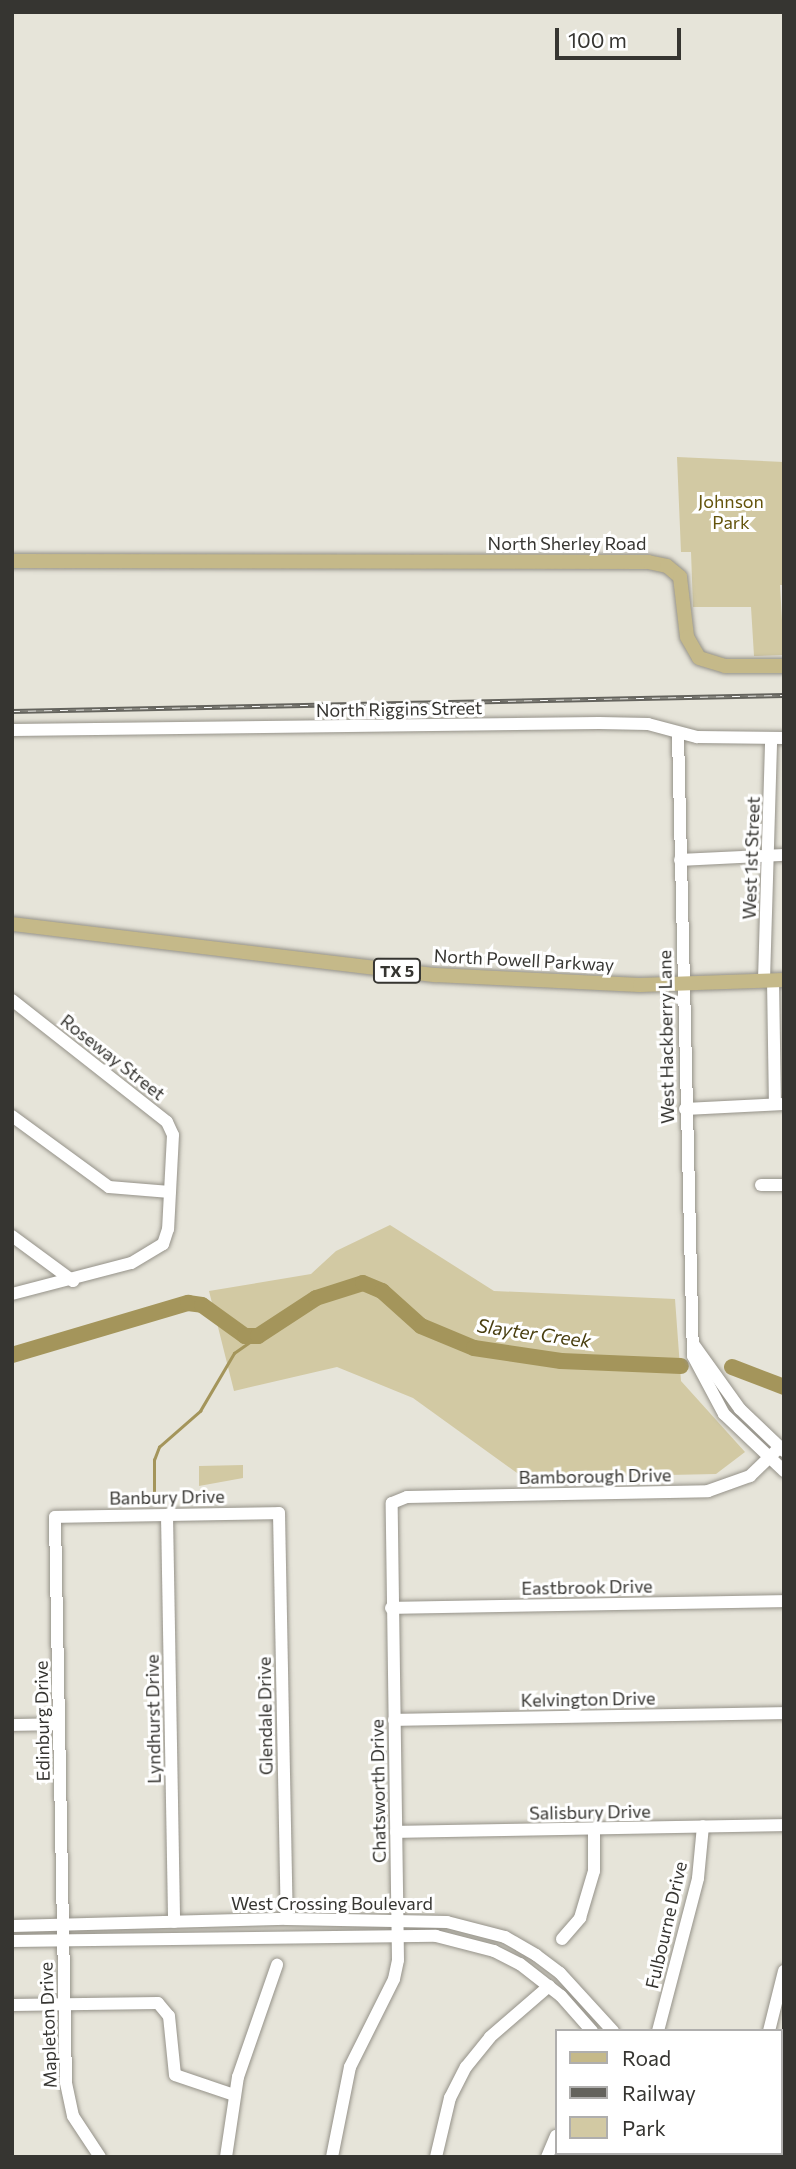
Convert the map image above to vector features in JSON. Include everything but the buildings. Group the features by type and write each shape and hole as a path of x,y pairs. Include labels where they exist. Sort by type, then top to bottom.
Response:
{"main road":[{"name":"North Sherley Road","path":"12,561 661,564 672,569 682,582 687,637 699,658 725,666 784,666"},
{"name":"North Powell Parkway","path":"12,924 435,975 640,985 774,980"}],"street":[{"name":"North Riggins Street","path":"12,730 599,723 648,724 678,735 778,738"},
{"name":"West Hackberry Lane","path":"678,735 681,982 691,1338 695,1363 710,1394 739,1432 784,1471"},
{"name":"West 1st Street","path":"778,738 774,980 779,1104"},
{"path":"680,860 777,855"},
{"name":"Roseway Street","path":"12,1000 167,1122 173,1135 170,1192 163,1244 131,1263 73,1281 12,1294"},
{"path":"685,1109 779,1104"},
{"path":"12,1116 108,1187 170,1192"},
{"path":"761,1185 784,1185"},
{"path":"12,1236 73,1281"},
{"path":"691,1338 740,1409 782,1449"},
{"name":"Bamborough Drive","path":"397,1498 708,1491 750,1476 782,1449"},
{"name":"Chatsworth Drive","path":"332,2157 345,2083 394,1979 399,1935 389,1511 397,1498"},
{"name":"Banbury Drive","path":"55,1517 279,1513"},
{"name":"Glendale Drive","path":"279,1513 286,1919"},
{"name":"Lyndhurst Drive","path":"167,1515 174,1922"},
{"name":"Edinburg Drive","path":"55,1517 63,1925"},
{"name":"Eastbrook Drive","path":"391,1608 784,1601"},
{"name":"Kelvington Drive","path":"394,1720 784,1713"},
{"path":"12,1725 59,1724"},
{"name":"Salisbury Drive","path":"396,1832 784,1825"},
{"name":"Fulbourne Drive","path":"659,2029 698,1878 703,1826"},
{"path":"562,1939 580,1918 594,1871 594,1830"},
{"name":"West Crossing Boulevard","path":"12,1926 286,1919 399,1919 447,1922 505,1937 560,1973 611,2029"},
{"name":"Mapleton Drive","path":"63,1925 69,2105 93,2155"},
{"name":"West Crossing Boulevard","path":"12,1941 436,1936 494,1951 549,1986 590,2029"},
{"path":"226,2157 234,2095 277,1965"},
{"path":"770,2029 784,1971"},
{"path":"436,2157 450,2098 466,2067 490,2037 549,1986"},
{"path":"12,2005 163,2005 169,2016 175,2075 234,2095"},
{"path":"547,2157 554,2141"}],"green space":[{"name":"Johnson Park","path":"677,457 784,462 784,585 780,585 784,655 754,656 751,607 693,607 691,552 681,552"},
{"path":"390,1225 494,1291 675,1299 681,1381 745,1452 716,1474 524,1478 413,1398 337,1367 234,1391 209,1291 311,1274 336,1251"},
{"path":"243,1465 243,1478 199,1486 199,1466"}],"waterway":[{"name":"Slayter Creek","path":"12,1355 188,1303 202,1305 245,1336 258,1336 316,1298 363,1283 382,1291 421,1326 474,1348 561,1361 681,1366"},
{"path":"154,1492 154,1460 159,1447 200,1411 234,1353 258,1336"},
{"name":"Slayter Creek","path":"732,1367 784,1387"}],"railway":[{"path":"12,711 784,695"}]}
